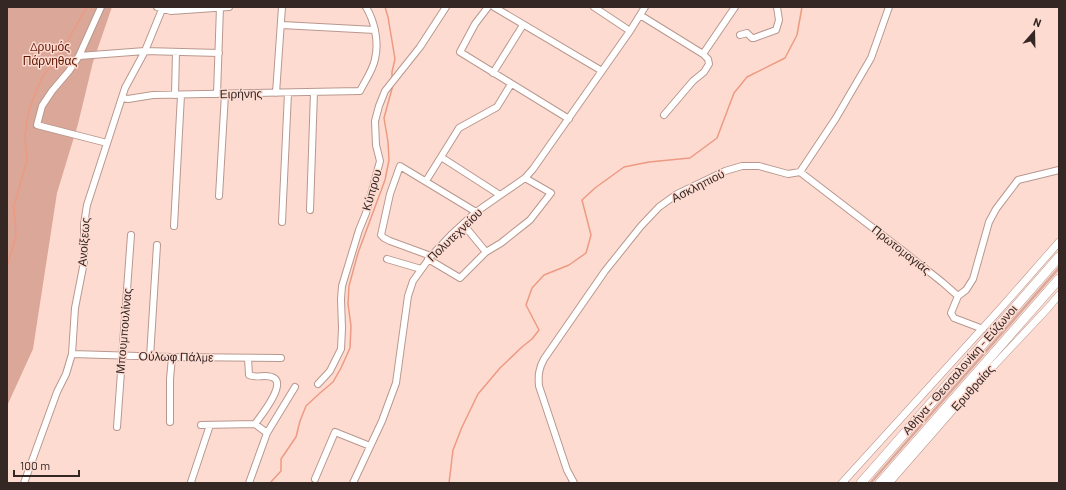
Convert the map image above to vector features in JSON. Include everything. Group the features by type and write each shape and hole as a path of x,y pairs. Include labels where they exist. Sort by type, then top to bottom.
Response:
{"highway":[{"name":"Αθήνα - Θεσσαλονίκη - Εύζωνοι","path":"861,483 1059,257"},
{"name":"Αθήνα - Θεσσαλονίκη - Εύζωνοι","path":"880,483 1059,279"}],"main road":[{"path":"842,483 983,329 1059,242"},
{"name":"Ερυθραίας","path":"889,483 962,399 1047,310 1059,295"}],"street":[{"path":"101,7 79,56 42,106 37,125 107,143"},
{"path":"218,94 220,7"},
{"path":"161,8 171,11 229,7"},
{"path":"276,93 282,25 282,7"},
{"path":"282,25 375,30 370,12 366,7"},
{"name":"Κύπρου","path":"318,384 330,371 341,349 342,286 359,230 366,213 380,161 376,145 375,121 379,106 385,91 420,47 446,7"},
{"path":"488,7 474,24 460,52 569,119"},
{"path":"494,7 602,71"},
{"path":"594,7 630,31"},
{"name":"Πολυτεχνείου","path":"354,483 382,421 396,383 408,296 413,281 429,258 462,224 476,212 525,178 534,169 645,7"},
{"path":"703,54 735,7"},
{"path":"740,35 746,33 754,38 776,30 779,20 777,7"},
{"path":"800,172 836,118 871,58 889,7"},
{"name":"Ανοίξεως","path":"24,483 57,392 66,374 72,354 75,308 84,262 84,224 87,205 122,98 145,51 161,8"},
{"path":"640,15 703,54 708,59 709,64 704,72 693,81 664,115"},
{"path":"493,73 523,25"},
{"name":"Ειρήνης","path":"122,98 128,99 153,95 360,91 375,60 377,40 375,30"},
{"path":"79,56 145,51 219,53"},
{"path":"174,226 178,95 176,52"},
{"path":"426,181 459,128 497,107 511,84"},
{"path":"310,210 314,92"},
{"path":"282,222 288,93"},
{"path":"219,196 225,94"},
{"path":"441,157 500,195"},
{"path":"476,212 400,166 390,194 381,235 390,241 429,258 460,278 486,252 501,243 530,220 551,193 525,178"},
{"name":"Ασκληπιού","path":"574,483 567,470 544,403 539,386 539,368 604,271 641,226 659,208 677,194 726,171 742,166 759,166 788,174 800,172"},
{"path":"983,329 957,320 951,313 958,296 966,290 973,279 981,255 987,228 996,209 1015,182 1022,178 1059,170"},
{"name":"Πρωτομαγιάς","path":"800,172 920,264 958,296"},
{"path":"462,224 486,252"},
{"name":"Μπουμπουλίνας","path":"117,427 131,235"},
{"path":"150,357 157,245"},
{"path":"387,260 421,269"},
{"name":"Ούλωφ Πάλμε","path":"72,354 150,357 281,358"},
{"path":"170,422 170,379 172,357"},
{"path":"248,358 249,375 253,377 272,377 278,383 276,394 255,424"},
{"path":"249,483 267,433 295,387"},
{"path":"201,425 255,424 267,433"},
{"path":"192,482 210,425"},
{"path":"315,479 335,432 370,446"}],"green space":[{"name":"Δρυμός Πάρνηθας","path":"7,7 112,7 93,62 78,124 57,193 33,349 7,406"},
{"path":"1059,266 1059,270 872,483 869,483"}],"waterway":[{"path":"7,267 16,236 14,206 27,160 25,136 28,114 43,76 57,59 87,7"},
{"path":"385,7 395,59 392,78"},
{"path":"449,483 453,450 478,394 500,368 532,339 539,330 526,305 532,288 544,275 569,265 586,253 591,235 582,200 595,188 624,167 649,162 690,158 717,138 734,93 747,77 785,58 797,35 802,7"},
{"path":"270,483 281,471 281,459 296,437 306,406 333,382 350,348 351,326 348,304 349,286 358,253 385,180 389,160 384,118 393,85"}]}
